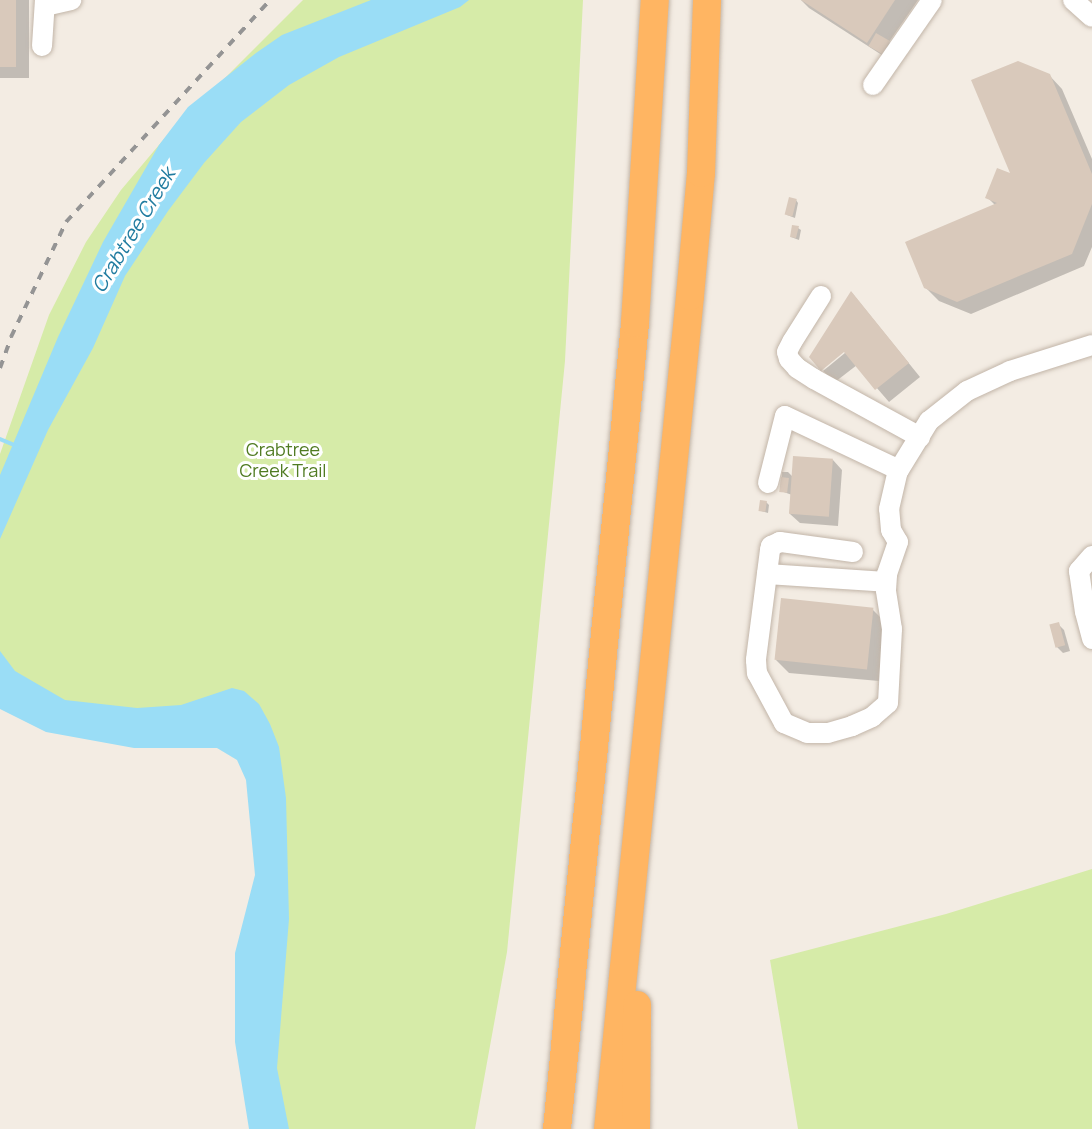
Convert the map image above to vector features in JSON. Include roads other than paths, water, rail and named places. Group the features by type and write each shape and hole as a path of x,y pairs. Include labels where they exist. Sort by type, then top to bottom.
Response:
{"highway":[{"path":"557,1129 591,801 635,324 655,0"},
{"path":"608,1129 699,195 707,0"},
{"path":"537,1129 591,801"},
{"path":"636,1129 638,838"}],"street":[{"path":"42,46 45,3 71,0"},
{"path":"873,85 932,0"},
{"path":"1073,0 1092,17"},
{"path":"821,296 792,342 787,352 789,359 797,368 814,379 920,437"},
{"path":"853,552 780,542 771,546 756,660 758,673 784,723 807,733 828,733 852,726 872,717 888,703 892,629 886,582 898,542 891,530 889,509 899,470 930,421 967,391 1010,371 1092,345"},
{"path":"768,483 785,416 899,470"},
{"path":"1092,556 1079,571 1084,612 1092,639"},
{"path":"767,574 886,582"}],"water":[{"name":"Crabtree Creek","path":"371,0 469,0 460,7 339,57 289,85 241,122 204,163 168,211 125,276 93,348 48,430 0,539 0,475 58,337 103,242 159,145 188,107 282,35"},
{"path":"0,651 15,671 65,700 137,708 181,705 232,688 244,691 259,704 279,747 286,798 289,919 277,1068 289,1129 249,1129 235,1042 235,953 255,875 246,780 237,760 217,748 134,748 46,732 0,709"}],"waterway":[{"path":"0,439 19,447"}],"railway":[{"path":"0,368 11,337 66,222 270,0"}],"park label":[{"name":"Crabtree Creek Trail","path":"283,460"}]}
